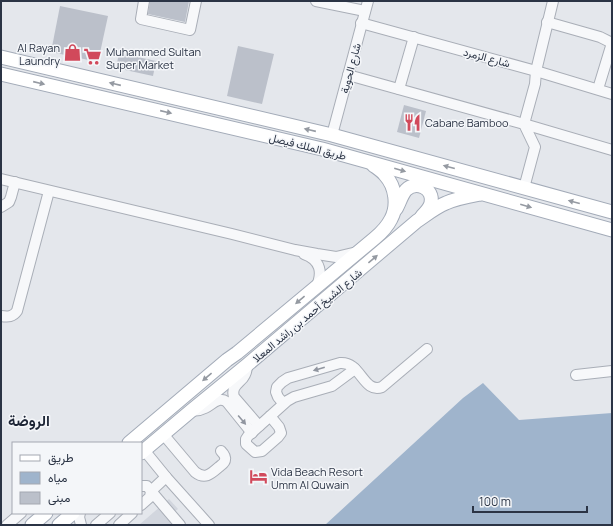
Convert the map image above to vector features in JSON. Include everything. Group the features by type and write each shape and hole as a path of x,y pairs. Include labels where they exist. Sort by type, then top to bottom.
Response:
{"main road":[{"name":"طريق الملك فيصل","path":"1,57 332,135 612,212"},
{"name":"طريق الملك فيصل","path":"1,74 322,149 612,230"},
{"path":"367,161 387,176 392,186 396,209"},
{"name":"شارع الشيخ أحمد بن راشد المعلا","path":"130,442 384,230 391,220 407,189 418,185 426,188 429,192 431,203 427,211 417,222"},
{"name":"شارع الشيخ أحمد بن راشد المعلا","path":"143,452 417,222 434,209 446,203 466,196 481,193"},
{"path":"59,525 72,514"}],"street":[{"path":"144,1 141,19 190,30 196,1"},
{"path":"316,1 366,6"},
{"path":"524,188 535,147 524,124 535,84 536,71 553,1"},
{"name":"شارع الحوية","path":"332,135 366,6"},
{"name":"شارع الزمرد","path":"362,22 612,94"},
{"path":"547,22 600,37 612,43 598,90"},
{"path":"399,89 414,37"},
{"path":"348,75 612,150"},
{"path":"1,179 295,250 336,257 359,252"},
{"path":"1,207 9,202 15,182"},
{"path":"1,316 10,316 17,311 49,191"},
{"path":"295,250 309,256 315,260 319,266 320,280 316,288"},
{"path":"283,403 276,392 277,387 285,380 340,363 348,363 371,387 379,388 426,349"},
{"path":"247,366 244,377 234,387 233,392 234,397 255,429"},
{"path":"270,416 279,427 280,433 278,437 262,451 255,452 246,444 246,439 283,403 294,397 332,386 354,369"},
{"path":"576,375 612,371"},
{"path":"192,410 203,409 217,400 222,400 227,402 255,429"},
{"path":"163,434 196,472 202,475 206,476 210,474 225,462 225,456 221,451"},
{"path":"143,452 209,525"},
{"path":"142,504 150,498 151,491 166,477"},
{"path":"142,486 146,486 151,491 180,525"},
{"path":"7,525 20,514"},
{"path":"80,514 81,525"},
{"path":"96,525 109,514"},
{"path":"118,525 131,514"}],"shaded area":[{"path":"169,499 178,509 169,516 177,525 139,525"}],"water":[{"path":"483,383 519,420 612,413 612,525 325,525 463,398"}],"building":[{"path":"150,1 189,1 185,22 148,14"},
{"path":"60,6 108,16 98,62 51,52"},
{"path":"238,46 274,54 262,104 227,96"},
{"path":"119,53 156,61 153,76 116,68"},
{"name":"Cabane Bamboo","path":"404,105 426,111 419,138 397,132"}],"place":[{"name":"Al Rayan Laundry","path":"73,53"},
{"name":"Muhammed Sultan Super Market","path":"93,57"},
{"name":"Cabane Bamboo","path":"412,122"},
{"name":"Vida Beach Resort Umm Al Quwain","path":"258,477"}],"district":[{"name":"الروضة","path":"29,420"}]}
